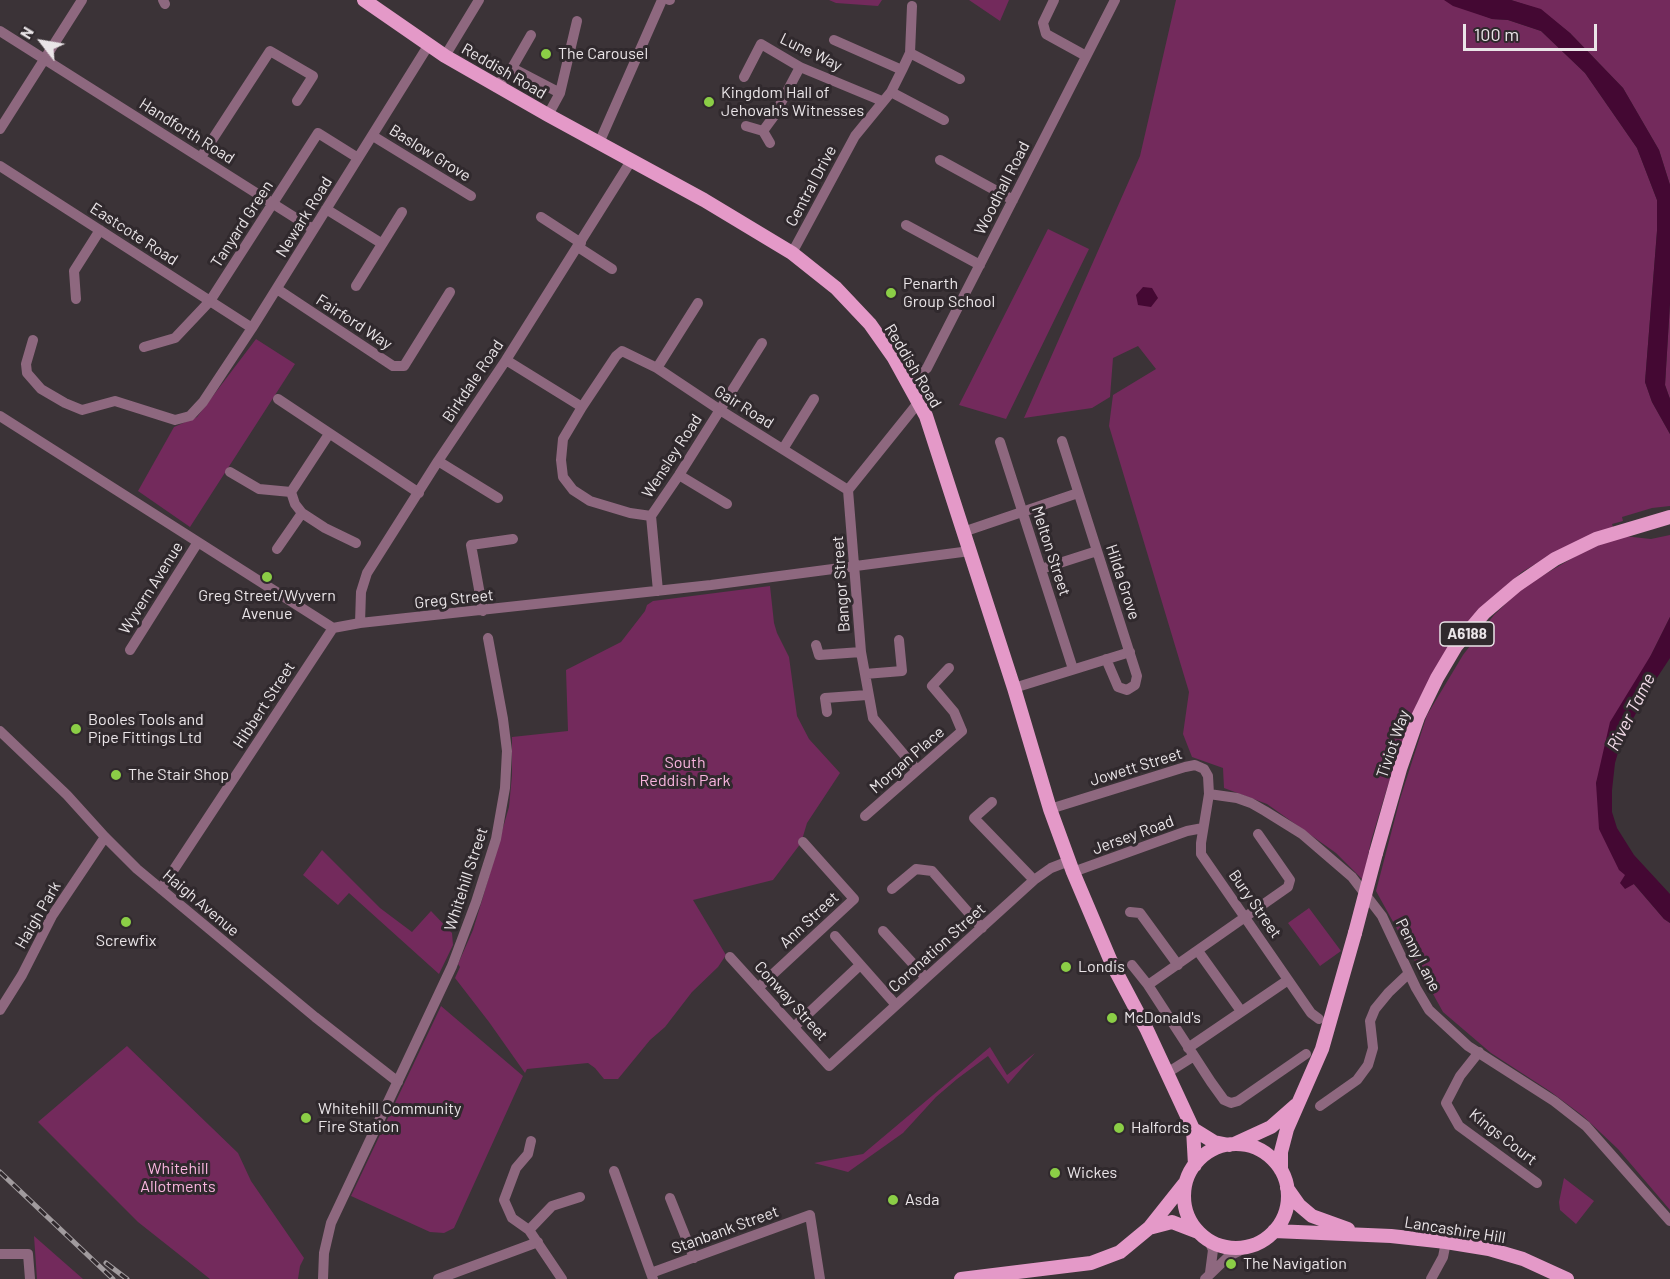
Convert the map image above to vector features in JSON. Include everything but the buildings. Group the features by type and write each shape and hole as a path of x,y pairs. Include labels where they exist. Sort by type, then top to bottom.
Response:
{"main road":[{"name":"Reddish Road","path":"364,0 428,46 496,87 704,200 792,253 836,288 870,324 894,358 926,416 1014,688 1050,809 1071,866 1112,964 1147,1030 1193,1129"},
{"name":"Tiviot Way","path":"1281,1170 1281,1152 1287,1129 1322,1049 1400,769 1418,717 1456,646 1484,614 1517,585 1555,559 1596,538 1670,517"},
{"name":"Tiviot Way","path":"1230,1144 1271,1126 1299,1102"},
{"path":"1149,1228 1172,1222 1220,1246 1247,1247 1260,1242 1274,1231 1283,1219 1287,1204 1287,1188 1281,1170 1272,1159 1260,1150 1204,1137 1193,1129"},
{"path":"1193,1129 1195,1165"},
{"path":"961,1279 1091,1263 1124,1250 1149,1228 1187,1180 1195,1165 1205,1155 1230,1144"},
{"path":"1187,1180 1184,1194 1185,1208 1191,1222 1204,1237"},
{"name":"Lancashire Hill","path":"1287,1188 1299,1205 1312,1216 1369,1236"},
{"name":"Lancashire Hill","path":"1274,1231 1390,1236 1489,1249 1523,1259 1567,1279"}],"street":[{"path":"0,129 82,0"},
{"path":"445,56 479,0"},
{"path":"599,143 662,0"},
{"path":"1054,0 1043,22 1046,34 1086,56"},
{"name":"Woodhall Road","path":"908,383 927,368 1115,0"},
{"name":"Central Drive","path":"792,253 855,136 891,92 902,70 910,53 912,6"},
{"path":"548,115 561,93 577,21"},
{"name":"Handforth Road","path":"0,31 313,230"},
{"path":"496,87 512,68 531,35"},
{"path":"834,40 902,70"},
{"name":"Lune Way","path":"744,77 761,44 800,67 882,101"},
{"name":"Newark Road","path":"33,340 26,364 27,372 41,388 64,403 82,410 115,401 175,420 190,416 203,402 252,328 428,46"},
{"path":"201,157 270,51 313,76 297,101"},
{"path":"910,53 960,79"},
{"path":"763,131 774,116 800,67"},
{"path":"512,68 561,93"},
{"path":"891,92 944,120"},
{"path":"746,126 763,131 770,143"},
{"name":"Tanyard Green","path":"144,347 175,338 210,301 318,133 358,158"},
{"name":"Baslow Grove","path":"373,136 471,196"},
{"path":"940,160 1013,200"},
{"name":"Birkdale Road","path":"360,623 361,592 367,573 632,161"},
{"name":"Eastcote Road","path":"0,166 252,328"},
{"path":"326,209 381,243"},
{"path":"356,286 402,212"},
{"path":"541,217 612,268"},
{"path":"906,225 980,265"},
{"path":"76,299 74,271 100,230"},
{"name":"Fairford Way","path":"277,289 393,366 404,366 450,292"},
{"path":"657,368 698,303"},
{"name":"Wensley Road","path":"658,591 651,516 680,475 762,343"},
{"name":"Gair Road","path":"582,407 616,356 622,351 657,368 848,490"},
{"path":"506,360 582,407 563,439 561,460 563,477 573,490 590,501 630,513 651,516"},
{"path":"278,399 419,492"},
{"path":"783,449 814,399"},
{"path":"848,490 918,403"},
{"path":"0,416 333,628"},
{"path":"291,492 329,434"},
{"name":"Hilda Grove","path":"1062,441 1130,652 1137,676 1135,685 1127,690 1118,687 1106,659"},
{"name":"Melton Street","path":"1000,442 1073,669"},
{"path":"438,461 498,498"},
{"path":"230,472 259,489 291,492"},
{"path":"680,475 727,504"},
{"name":"Bangor Street","path":"848,490 861,652 867,695 873,718 917,770"},
{"path":"291,492 295,504 302,513 325,528 356,543"},
{"path":"963,532 1078,493"},
{"path":"277,549 302,513"},
{"path":"483,611 471,545 513,539"},
{"name":"Wyvern Avenue","path":"130,650 198,542"},
{"name":"Greg Street","path":"333,628 360,623 658,591 970,551"},
{"path":"1041,569 1097,551"},
{"name":"Hibbert Street","path":"161,889 333,628"},
{"name":"Whitehill Street","path":"323,1279 324,1253 331,1223 452,966 496,839 505,788 507,751 488,638"},
{"path":"865,674 902,671 899,640"},
{"path":"816,645 819,655 861,652"},
{"path":"1014,688 1130,652"},
{"name":"Morgan Place","path":"865,816 962,731 954,712 932,686 949,668"},
{"path":"827,712 825,698 867,695"},
{"name":"Haigh Avenue","path":"0,731 72,800 105,837 161,889 315,1017 398,1082"},
{"name":"Jowett Street","path":"1050,809 1195,765 1204,769 1208,776 1209,794"},
{"name":"Bury Street","path":"1209,794 1201,854 1311,1013 1319,1019"},
{"name":"Penny Lane","path":"1209,794 1237,798 1265,811 1302,834 1352,877 1382,916 1429,1010 1446,1027 1479,1052 1554,1101 1586,1126 1670,1221"},
{"path":"992,802 974,818 1034,880"},
{"name":"Jersey Road","path":"1071,866 1203,828"},
{"path":"1148,985 1288,887 1290,880 1258,834"},
{"name":"Haigh Park","path":"0,1010 22,975 52,916 105,837"},
{"name":"Ann Street","path":"759,987 854,899 803,842"},
{"name":"Coronation Street","path":"829,1066 1034,880 1051,868 1071,866"},
{"path":"892,889 916,869 932,871 982,928"},
{"path":"1130,912 1140,913 1178,965"},
{"path":"883,931 926,978"},
{"path":"835,936 896,1005"},
{"path":"1198,951 1241,1011"},
{"name":"Conway Street","path":"730,957 829,1066"},
{"path":"795,1026 860,965"},
{"path":"1132,965 1148,985 1224,1100 1231,1103 1238,1101 1306,1054"},
{"path":"1320,1106 1357,1080 1368,1065 1373,1048 1370,1022 1375,1010 1389,992 1409,973"},
{"path":"1167,1073 1241,1011 1288,980"},
{"name":"Kings Court","path":"1479,1052 1460,1076 1446,1103 1459,1126 1537,1183"},
{"path":"531,1141 528,1154 516,1168 504,1200 512,1218 530,1230 562,1279"},
{"path":"614,1171 652,1276"},
{"path":"530,1230 552,1206 580,1197"},
{"path":"670,1198 694,1258"},
{"name":"Stanbank Street","path":"652,1276 810,1215 820,1279"},
{"path":"1204,1237 1212,1250 1208,1276"},
{"path":"438,1279 538,1242"},
{"path":"1431,1279 1441,1263 1446,1242"},
{"path":"1208,1276 1229,1256 1247,1247"},
{"path":"0,1254 28,1254 30,1279"}],"green space":[{"path":"829,0 882,0 878,6 836,3"},
{"path":"969,0 1009,0 1000,21"},
{"path":"1176,0 1445,0 1492,19 1508,20 1541,31 1585,73 1637,148 1657,200 1657,231 1645,382 1652,402 1670,434 1670,506 1652,508 1622,517 1623,521 1612,524 1613,527 1547,557 1522,572 1480,609 1445,652 1417,703 1388,785 1371,841 1363,880 1336,853 1267,804 1224,788 1223,768 1192,757 1183,734 1189,692 1109,426 1113,395 1156,369 1138,346 1113,358 1110,397 1092,408 1024,418 1140,156"},
{"path":"1511,0 1670,0 1670,185 1659,150 1623,88 1570,33 1541,10"},
{"path":"1048,229 1089,249 1006,419 959,405"},
{"path":"1670,303 1670,399 1665,385"},
{"path":"256,339 295,364 190,527 138,491 174,427 197,417"},
{"path":"1670,535 1670,617 1651,655 1596,783 1626,875 1670,923 1670,1210 1618,1149 1583,1116 1491,1053 1443,1012 1376,891 1400,799 1427,715 1463,655 1494,615 1523,587 1588,549 1623,536 1651,539"},
{"name":"South Reddish Park","path":"770,586 774,623 789,657 797,716 809,739 840,773 807,823 801,843 773,880 693,900 726,955 718,967 692,992 665,1027 650,1040 618,1079 604,1079 588,1063 527,1069 525,1073 455,978 460,967 458,964 473,930 509,807 512,737 568,731 566,670 621,642 645,611 647,605 653,601"},
{"path":"322,850 380,908 412,932 431,911 452,933 453,945 439,974 349,893 338,905 303,875"},
{"path":"1309,908 1341,951 1320,966 1288,923"},
{"path":"441,1006 523,1076 454,1228 444,1233 430,1232 351,1196"},
{"name":"Whitehill Allotments","path":"127,1046 238,1153 251,1181 304,1258 298,1279 210,1279 138,1222 38,1122"},
{"path":"990,1047 1007,1075 1035,1053 1008,1084 988,1056 936,1097 903,1133 848,1172 814,1163 863,1154"},
{"path":"1564,1178 1594,1201 1576,1224 1560,1210 1559,1202"},
{"path":"34,1236 83,1279 37,1279"}],"water":[{"path":"1444,0 1511,0 1541,9 1570,33 1623,88 1659,150 1670,185 1670,303 1665,385 1670,399 1670,434 1652,402 1645,382 1657,231 1657,200 1637,148 1585,73 1541,31 1508,20 1492,19 1453,6"},
{"path":"1143,287 1152,288 1158,298 1151,307 1138,305 1136,295"},
{"name":"River Tame","path":"1670,617 1670,658 1647,693 1622,739 1615,763 1612,812 1617,828 1634,855 1670,894 1670,923 1634,884 1625,889 1620,883 1625,875 1619,870 1599,829 1596,783 1610,722 1651,655"}],"railway":[{"path":"0,1172 113,1279"},
{"path":"106,1263 127,1279"}],"place":[{"name":"The Carousel","path":"546,54"},
{"name":"Kingdom Hall of Jehovah's Witnesses","path":"709,102"},
{"name":"Penarth Group School","path":"891,293"},
{"name":"Greg Street/Wyvern Avenue","path":"267,577"},
{"name":"Booles Tools and Pipe Fittings Ltd","path":"76,729"},
{"name":"The Stair Shop","path":"116,775"},
{"name":"Screwfix","path":"126,922"},
{"name":"Londis","path":"1066,967"},
{"name":"McDonald's","path":"1112,1018"},
{"name":"Whitehill Community Fire Station","path":"306,1118"},
{"name":"Halfords","path":"1119,1128"},
{"name":"Wickes","path":"1055,1173"},
{"name":"Asda","path":"893,1200"},
{"name":"The Navigation","path":"1231,1264"}]}
